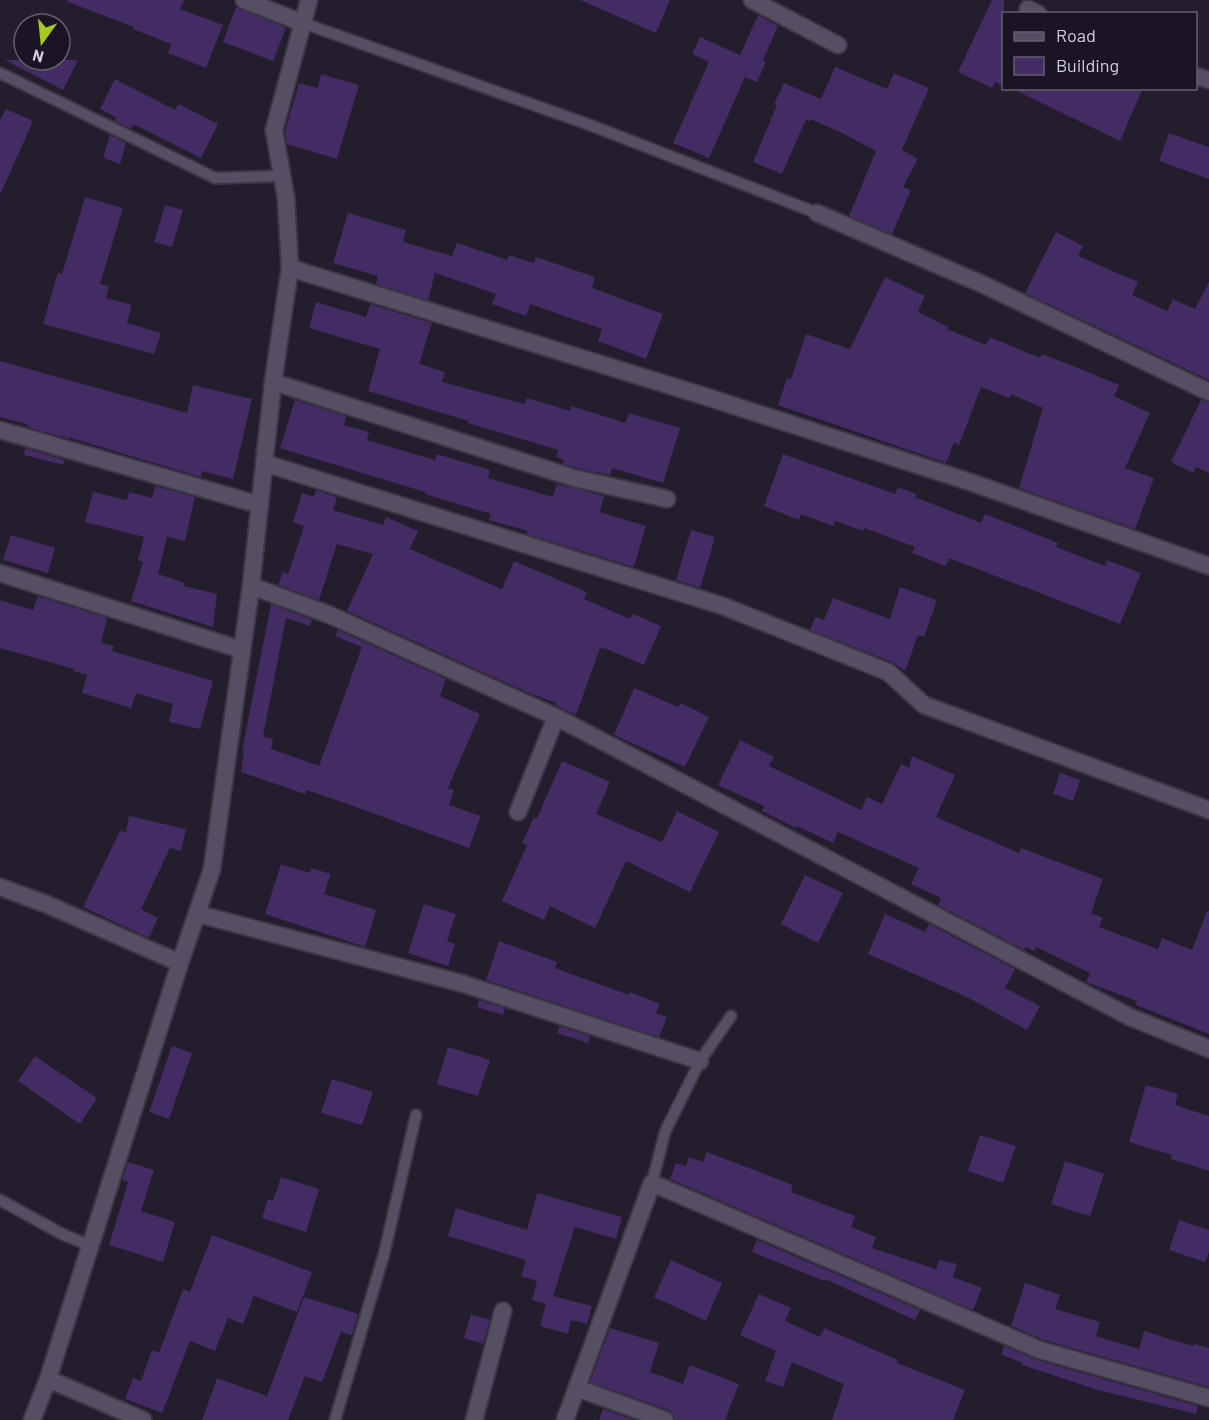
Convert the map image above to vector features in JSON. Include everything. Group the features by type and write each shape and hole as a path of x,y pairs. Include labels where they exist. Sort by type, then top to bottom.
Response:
{"street":[{"path":"244,0 303,23"},
{"path":"32,1420 48,1379 212,869 251,586 273,382 290,268 283,176 274,130 309,0"},
{"path":"752,0 838,45"},
{"path":"818,213 982,284 1209,392"},
{"path":"290,268 707,397 970,482 1209,566"},
{"path":"273,382 574,478 667,499"},
{"path":"0,430 260,505"},
{"path":"264,462 723,606 888,672 924,705 1209,810"},
{"path":"0,573 242,650"},
{"path":"251,586 330,615 556,717 1130,1017 1209,1049"},
{"path":"518,812 556,717"},
{"path":"0,887 46,904 180,963"},
{"path":"198,914 464,984 700,1061"},
{"path":"565,1420 652,1183 1040,1350 1209,1398"},
{"path":"474,1420 503,1311"},
{"path":"48,1379 143,1420"},
{"path":"577,1388 665,1420"}],"lane":[{"path":"303,23 590,125 818,213"},
{"path":"0,73 215,178 283,176"},
{"path":"652,1183 665,1132 700,1061 731,1016"},
{"path":"335,1420 384,1254 416,1115"},
{"path":"0,1200 64,1235 90,1245"}],"building":[{"path":"68,0 184,0 180,9 223,25 206,68 168,53 171,44 68,2"},
{"path":"580,0 670,0 656,33"},
{"path":"992,0 1004,0 1002,85 995,82 992,88 958,72"},
{"path":"236,7 286,28 273,61 223,42"},
{"path":"758,15 778,26 763,60 766,62 757,82 745,77 709,158 673,143 709,62 692,54 700,37 740,55"},
{"path":"72,60 78,60 72,72"},
{"path":"835,67 887,89 894,73 929,88 902,150 918,159 903,187 911,190 892,234 849,216 876,151 840,132 806,119 782,174 753,162 784,83 821,99"},
{"path":"28,72 72,72 63,90"},
{"path":"321,74 359,85 337,159 287,144 285,131 299,83 318,88"},
{"path":"115,79 175,110 179,104 218,124 201,158 137,126 132,125 131,129 115,121 116,117 100,109"},
{"path":"1015,90 1142,90 1120,141"},
{"path":"6,109 33,121 0,195 0,120"},
{"path":"1169,133 1209,147 1209,179 1159,161"},
{"path":"110,135 126,143 120,164 103,158"},
{"path":"85,197 123,208 100,284 109,286 106,298 132,305 127,323 161,333 154,354 43,324 58,272 62,274"},
{"path":"165,205 183,210 172,247 154,242"},
{"path":"348,213 406,230 403,242 452,256 457,243 507,260 509,255 534,263 536,257 595,277 592,288 663,314 646,359 598,341 602,329 530,304 526,316 492,304 496,294 435,273 428,300 376,284 378,276 333,263"},
{"path":"1056,232 1083,246 1078,256 1138,282 1132,295 1167,311 1173,299 1195,309 1209,282 1209,380 1025,293"},
{"path":"885,277 925,296 918,312 948,327 947,329 986,345 990,337 1040,358 1042,354 1071,365 1119,385 1114,396 1150,413 1125,468 1154,478 1135,529 1019,488 1043,408 1011,394 1010,398 981,387 959,445 954,442 946,463 778,405 787,378 791,379 806,334 850,349"},
{"path":"316,302 366,317 370,304 432,323 419,364 445,372 442,382 525,404 527,398 570,411 571,406 626,423 629,413 680,428 663,483 612,468 610,475 563,464 564,460 556,457 558,450 368,391 380,349 309,328"},
{"path":"0,361 187,413 193,385 252,399 233,479 202,471 201,477 70,437 70,439 30,428 26,424 0,417"},
{"path":"295,400 346,416 344,425 369,432 367,440 435,460 437,454 490,470 488,478 553,497 557,484 604,496 600,512 646,526 634,567 526,534 528,531 489,520 491,514 280,448"},
{"path":"1201,400 1209,402 1209,473 1196,467 1193,473 1171,462"},
{"path":"25,448 65,460 63,465 24,455"},
{"path":"783,454 895,494 898,487 916,494 915,497 981,523 985,514 1058,543 1056,547 1105,566 1107,560 1141,573 1120,624 949,558 946,566 912,553 915,547 864,528 863,531 835,521 833,526 801,514 799,520 764,506"},
{"path":"155,486 195,497 185,541 167,537 158,574 185,583 184,586 217,594 213,627 131,601 143,562 138,560 144,537 85,522 93,492 127,500 129,492 152,498"},
{"path":"316,490 337,497 333,510 383,525 386,517 418,531 410,549 502,589 514,561 587,592 584,599 630,619 633,614 661,626 644,665 600,648 576,715 555,705 556,703 347,611 373,554 337,544 319,600 278,585 283,572 288,574 304,526 293,522 302,493 314,497"},
{"path":"691,530 715,537 700,588 676,580"},
{"path":"11,535 55,548 48,573 3,560"},
{"path":"900,587 937,600 924,637 918,635 905,671 892,662 810,630 815,617 824,620 833,598 890,619"},
{"path":"38,596 107,618 101,643 114,646 112,651 213,681 200,729 169,722 173,704 136,693 131,708 82,693 87,675 73,671 74,669 0,648 0,600 33,610"},
{"path":"271,604 312,620 310,626 286,618 263,737 273,739 271,749 319,766 362,647 335,636 338,630 446,679 440,696 480,714 448,788 454,790 449,805 481,816 469,848 307,790 305,794 241,772 244,751 242,751"},
{"path":"634,688 678,707 681,703 709,717 685,767 614,735"},
{"path":"740,740 774,757 769,766 861,810 867,797 882,804 901,764 909,768 912,756 955,775 936,817 1019,853 1021,848 1103,879 1091,913 1103,918 1099,927 1158,949 1162,938 1192,950 1207,911 1209,911 1209,1034 1136,1005 1137,1001 1086,982 1090,973 1036,947 1034,951 1026,947 1024,950 938,905 941,898 911,884 919,868 838,832 833,843 797,826 796,828 762,811 764,806 718,785"},
{"path":"562,761 610,782 596,814 662,842 677,811 719,832 690,892 626,861 595,928 550,906 544,920 502,901 527,845 522,843 534,817 537,818"},
{"path":"1060,773 1080,780 1073,801 1053,794"},
{"path":"129,816 186,829 181,851 170,848 141,909 158,918 149,938 83,907 120,831 126,832"},
{"path":"281,864 310,873 311,868 331,874 324,894 376,910 365,947 265,914"},
{"path":"805,875 843,893 818,943 781,924"},
{"path":"424,904 456,914 447,941 455,944 448,966 408,953"},
{"path":"885,914 925,932 929,924 1015,969 1005,988 1040,1006 1027,1030 965,996 868,954"},
{"path":"499,941 557,962 555,968 660,1004 656,1013 667,1017 659,1037 486,980"},
{"path":"479,1000 505,1008 503,1015 477,1007"},
{"path":"559,1026 590,1036 588,1043 557,1033"},
{"path":"172,1046 192,1053 169,1119 149,1112"},
{"path":"448,1047 490,1060 478,1096 437,1084"},
{"path":"35,1056 97,1098 80,1124 18,1081"},
{"path":"332,1079 373,1092 362,1125 321,1113"},
{"path":"1146,1085 1178,1094 1175,1105 1209,1116 1209,1171 1171,1159 1172,1155 1129,1142"},
{"path":"980,1135 1016,1146 1003,1183 968,1171"},
{"path":"707,1152 793,1185 791,1192 855,1216 851,1227 876,1237 872,1248 936,1269 939,1260 957,1264 953,1277 982,1288 973,1310 670,1179 676,1163 686,1166 689,1157 703,1162"},
{"path":"1065,1161 1104,1174 1090,1216 1051,1204"},
{"path":"128,1162 154,1170 141,1211 175,1222 163,1262 109,1245 128,1182 122,1180"},
{"path":"281,1177 319,1189 306,1232 262,1218 268,1199 273,1201"},
{"path":"537,1193 622,1217 616,1239 575,1227 553,1296 592,1306 587,1324 571,1320 568,1334 540,1326 546,1304 532,1300 537,1281 521,1276 526,1260 448,1236 456,1208 527,1230"},
{"path":"1179,1220 1209,1230 1209,1252 1205,1262 1169,1250"},
{"path":"212,1235 312,1272 297,1312 254,1296 243,1324 228,1318 215,1351 190,1341 162,1413 125,1399 133,1378 141,1381 152,1350 159,1353 183,1289 190,1292"},
{"path":"757,1240 920,1310 915,1320 825,1279 824,1281 752,1252"},
{"path":"671,1260 722,1283 706,1321 654,1297"},
{"path":"1025,1283 1060,1295 1055,1309 1100,1322 1096,1336 1139,1349 1144,1331 1193,1346 1194,1344 1209,1348 1209,1387 1044,1340 1011,1326"},
{"path":"759,1294 791,1308 785,1321 820,1337 824,1328 898,1360 897,1363 965,1390 953,1420 832,1420 844,1384 792,1362 783,1387 765,1381 776,1351 740,1335"},
{"path":"304,1297 358,1314 352,1335 341,1332 322,1382 305,1376 288,1420 202,1420 217,1378 267,1396"},
{"path":"471,1314 490,1320 483,1344 464,1338"},
{"path":"610,1328 659,1343 650,1372 683,1384 690,1365 739,1384 725,1420 675,1420 669,1410 590,1382"},
{"path":"1004,1346 1037,1360 1198,1406 1196,1414 1098,1390 1022,1365 1001,1354"},
{"path":"603,1409 634,1420 599,1420"}]}
